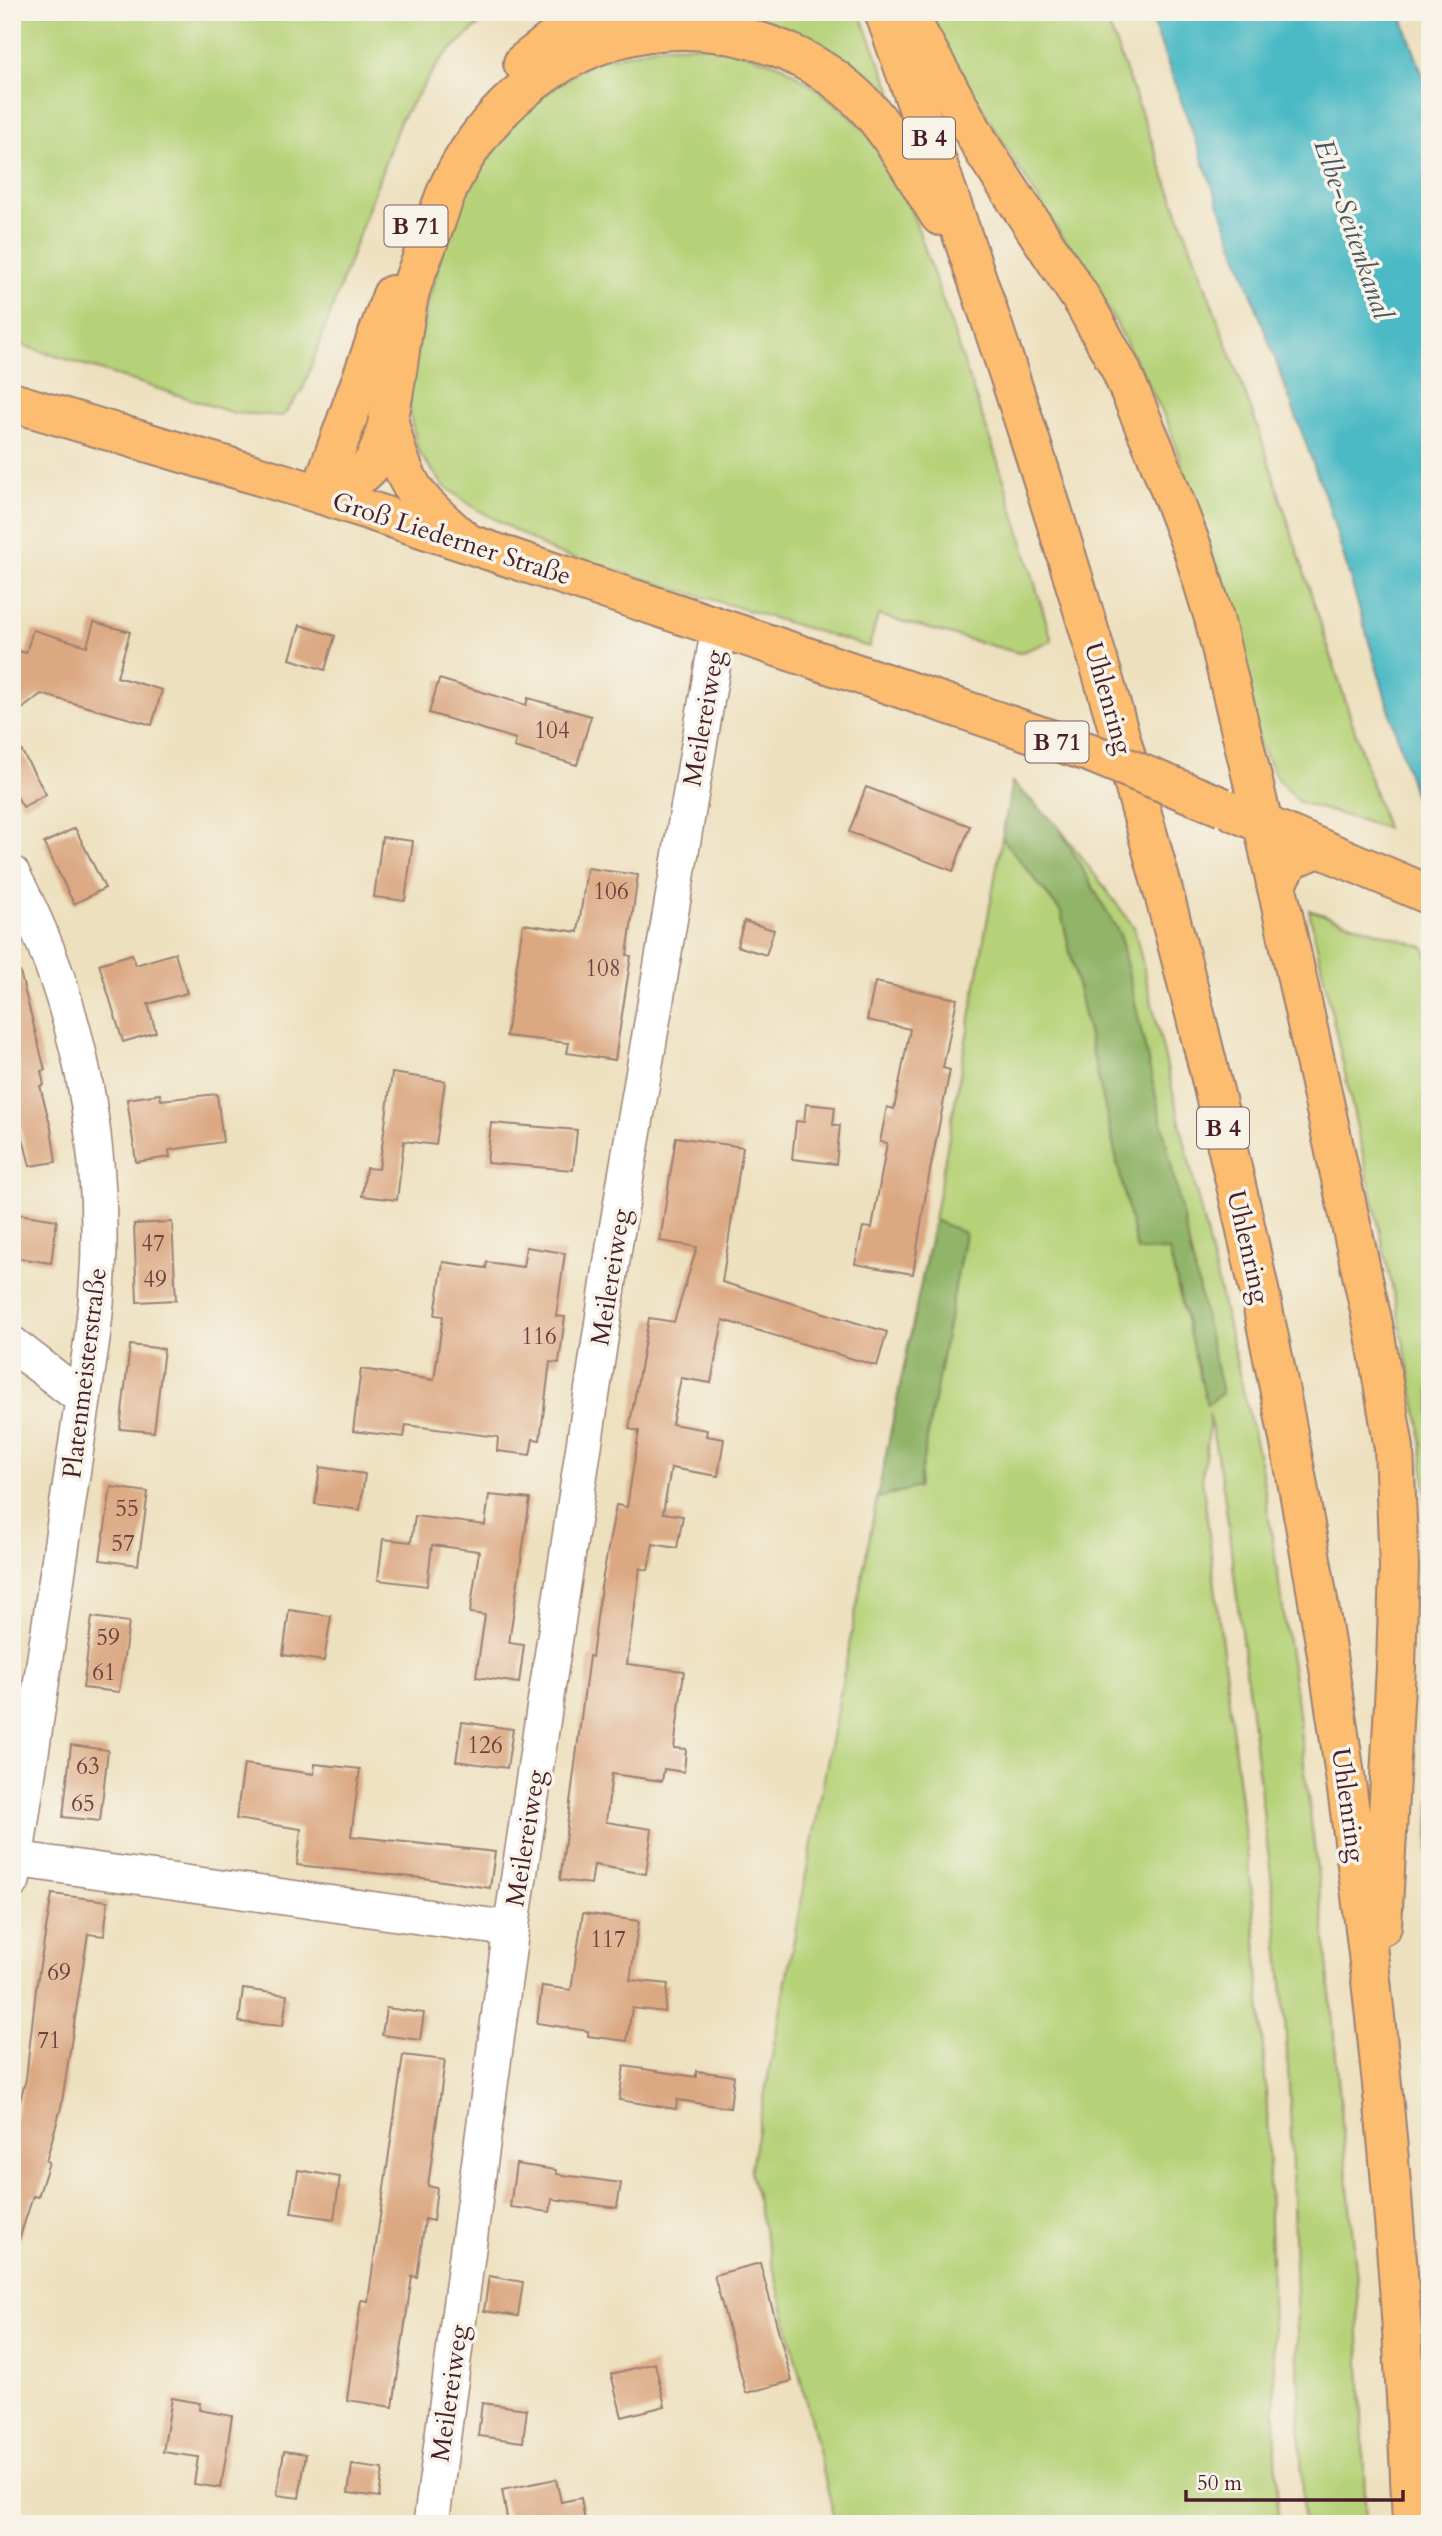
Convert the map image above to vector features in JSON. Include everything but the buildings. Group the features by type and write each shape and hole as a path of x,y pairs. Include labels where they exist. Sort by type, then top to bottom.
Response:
{"main road":[{"name":"B 71","path":"320,494 408,247 441,172 484,103 500,85 535,52 594,12"},
{"name":"Uhlenring","path":"884,12 1012,380 1088,624 1125,753 1223,1128 1265,1317 1297,1479 1354,1835 1394,2207 1412,2524"},
{"path":"906,12 985,151 1084,303 1120,368 1193,550 1214,618 1263,824 1374,1329 1394,1447 1399,1567 1396,1666 1385,1891 1375,2014"},
{"path":"320,494 364,475 376,458 388,417 411,290 452,179 477,139 508,102 548,70 581,52 624,36 672,30 716,31 755,39 811,63 852,92 886,130 972,265"},
{"name":"Groß Liederner Straße","path":"12,402 320,494 888,684 1091,753 1263,824"},
{"path":"388,417 401,463 411,485 423,503 466,542"},
{"name":"B 71","path":"1263,824 1430,895"},
{"path":"1276,885 1290,860 1326,851"}],"street":[{"name":"Meilereiweg","path":"431,2524 511,1929 614,1247 719,627"},
{"name":"Platenmeisterstraße","path":"12,874 42,939 76,1042 94,1140 99,1190 98,1289 14,1870"},
{"path":"12,1345 83,1399"},
{"name":"Meilereiweg","path":"14,1870 511,1929"}],"green space":[{"path":"12,12 493,12 442,58 400,121 303,389 283,416 234,413 12,342"},
{"path":"621,12 859,12 905,123 853,68 798,33 734,18 592,32"},
{"path":"930,12 1104,12 1259,431 1386,828 1299,802 1276,777 1258,741 1228,608 1168,423 1115,321 958,71"},
{"path":"720,45 783,66 823,93 865,129 895,174 916,223 1003,477 1052,641 1019,653 878,615 869,647 554,552 473,507 443,485 418,451 410,415 409,375 442,251 468,175 524,108 591,63 659,46"},
{"path":"1012,782 1058,826 1120,935 1222,1393 1207,1405 1169,1251 1137,1250 1061,912 1002,838"},
{"path":"1058,826 1134,927 1261,1466 1294,1680 1324,1928 1357,2280 1366,2524 1303,2524 1285,2017 1274,1900 1224,1492 1209,1413 1202,1477 1254,1910 1267,2106 1278,2524 836,2524 750,2172 877,1498 918,1487 965,1233 934,1220 1002,838 1061,912 1137,1249 1169,1251 1207,1404 1120,935"},
{"path":"1309,910 1424,947 1430,964 1430,1542 1420,1426"},
{"path":"934,1220 965,1233 918,1487 877,1498"},
{"path":"1430,1798 1430,1980 1426,1944"}],"water":[{"name":"Elbe-Seitenkanal","path":"1149,12 1400,12 1430,96 1430,847 1329,507"}]}
